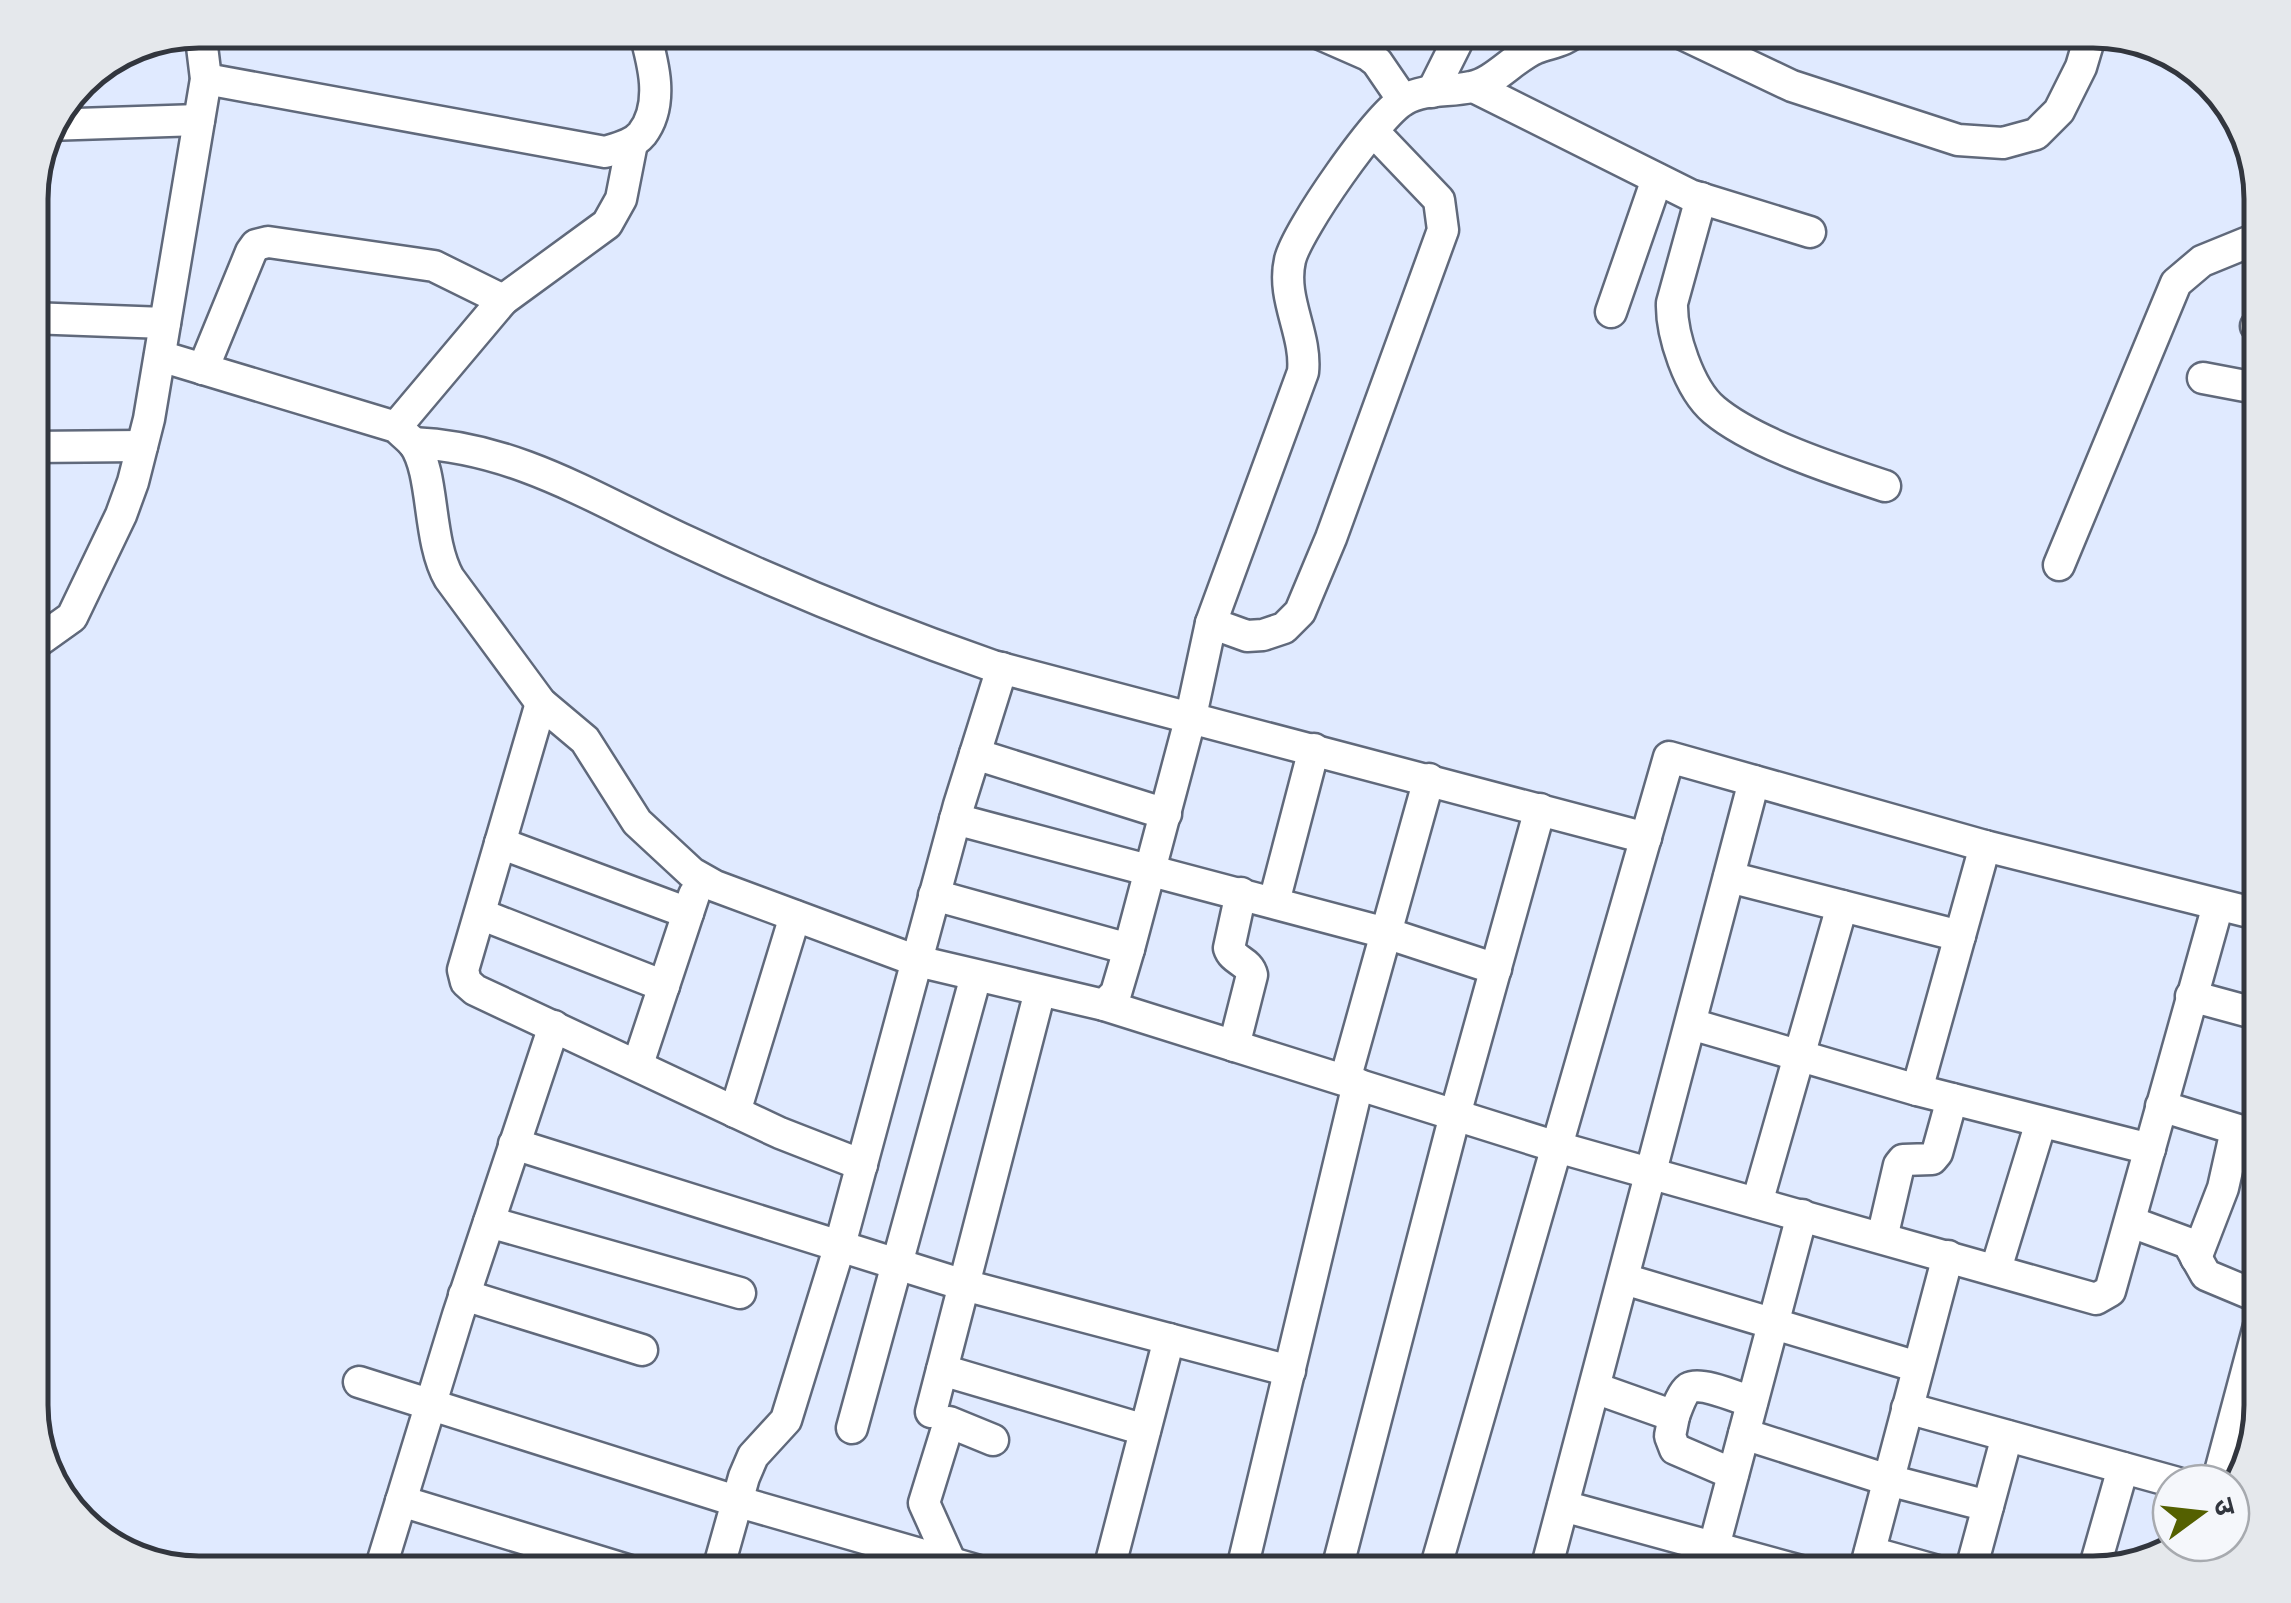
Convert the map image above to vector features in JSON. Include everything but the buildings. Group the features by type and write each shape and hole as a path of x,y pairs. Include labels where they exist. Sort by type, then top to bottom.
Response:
{"street":[{"path":"48,634 72,617 120,516 142,446 206,80 202,47"},
{"path":"206,80 605,152 632,143 643,133 654,103 655,70 649,47"},
{"path":"1350,47 1368,55 1417,96"},
{"path":"1417,96 1451,47"},
{"path":"1104,1004 1116,994 1129,949 1192,716 1211,623 1303,372 1303,353 1289,293 1290,258 1309,220 1387,112 1417,96 1474,87 1540,47"},
{"path":"1710,47 1792,86 1958,140 2003,142 2036,134 2060,111 2087,47"},
{"path":"1474,87 1701,198 1810,232"},
{"path":"68,124 198,120"},
{"path":"1211,623 1248,636 1263,635 1284,628 1300,612 1331,538 1443,230 1439,200 1373,131"},
{"path":"405,435 503,300 607,224 621,199 632,143"},
{"path":"1611,312 1657,179"},
{"path":"1701,198 1672,303 1672,320 1682,358 1710,407 1744,431 1885,486"},
{"path":"204,369 250,252 256,245 268,242 434,266 503,300"},
{"path":"2059,565 2176,284 2202,261 2244,244"},
{"path":"48,319 165,324"},
{"path":"160,356 405,435 524,463 692,544 906,635 1002,668 1646,838"},
{"path":"2204,378 2244,386"},
{"path":"405,435 422,461 438,559 460,595 541,704 585,740 637,822 700,878 917,961 1104,1004 1557,1147 2096,1299 2110,1291 2218,905"},
{"path":"48,447 142,446"},
{"path":"722,1556 744,1477 754,1456 786,1420 840,1245 955,818 1002,668"},
{"path":"541,704 463,970 466,982 475,990 735,1112 862,1165"},
{"path":"1274,902 1314,749"},
{"path":"975,754 1166,814"},
{"path":"1439,1556 1669,756 1986,846 2244,911"},
{"path":"1245,1556 1386,933 1429,780"},
{"path":"1551,1556 1754,781"},
{"path":"1340,1556 1540,809"},
{"path":"955,818 1386,933 1496,970"},
{"path":"500,844 688,913"},
{"path":"1917,1090 1986,846"},
{"path":"1729,877 1960,936"},
{"path":"638,1064 700,878"},
{"path":"1234,1046 1252,974 1229,948 1241,893"},
{"path":"934,895 1129,949"},
{"path":"1756,1203 1842,906"},
{"path":"480,914 664,986"},
{"path":"735,1112 795,916"},
{"path":"852,1428 976,976"},
{"path":"931,1412 1040,991"},
{"path":"2191,996 2244,1010"},
{"path":"1691,1024 1917,1090 2150,1148"},
{"path":"384,1556 464,1295 554,1026"},
{"path":"1882,1238 1899,1166 1903,1160 1932,1158 1938,1153 1952,1099"},
{"path":"2162,1106 2244,1133"},
{"path":"1996,1270 2041,1122"},
{"path":"2196,1258 2244,1143"},
{"path":"514,1144 964,1285 1290,1371"},
{"path":"1712,1556 1802,1216"},
{"path":"488,1222 740,1293"},
{"path":"2131,1222 2188,1243 2206,1275 2244,1291"},
{"path":"1869,1556 1948,1256"},
{"path":"1624,1279 1918,1366"},
{"path":"464,1295 642,1350"},
{"path":"1112,1556 1169,1340"},
{"path":"942,1370 1145,1430"},
{"path":"359,1382 909,1556"},
{"path":"1733,1474 1674,1448 1670,1436 1674,1416 1686,1390 1693,1386 1752,1402"},
{"path":"1595,1388 1674,1416"},
{"path":"2223,1463 2244,1407"},
{"path":"1907,1408 2151,1476"},
{"path":"943,1556 924,1503 950,1422 992,1440"},
{"path":"1744,1434 1888,1480 1988,1506"},
{"path":"1975,1556 2008,1436"},
{"path":"2099,1555 2123,1468"},
{"path":"401,1501 578,1556"},
{"path":"1564,1506 1703,1556"}]}
